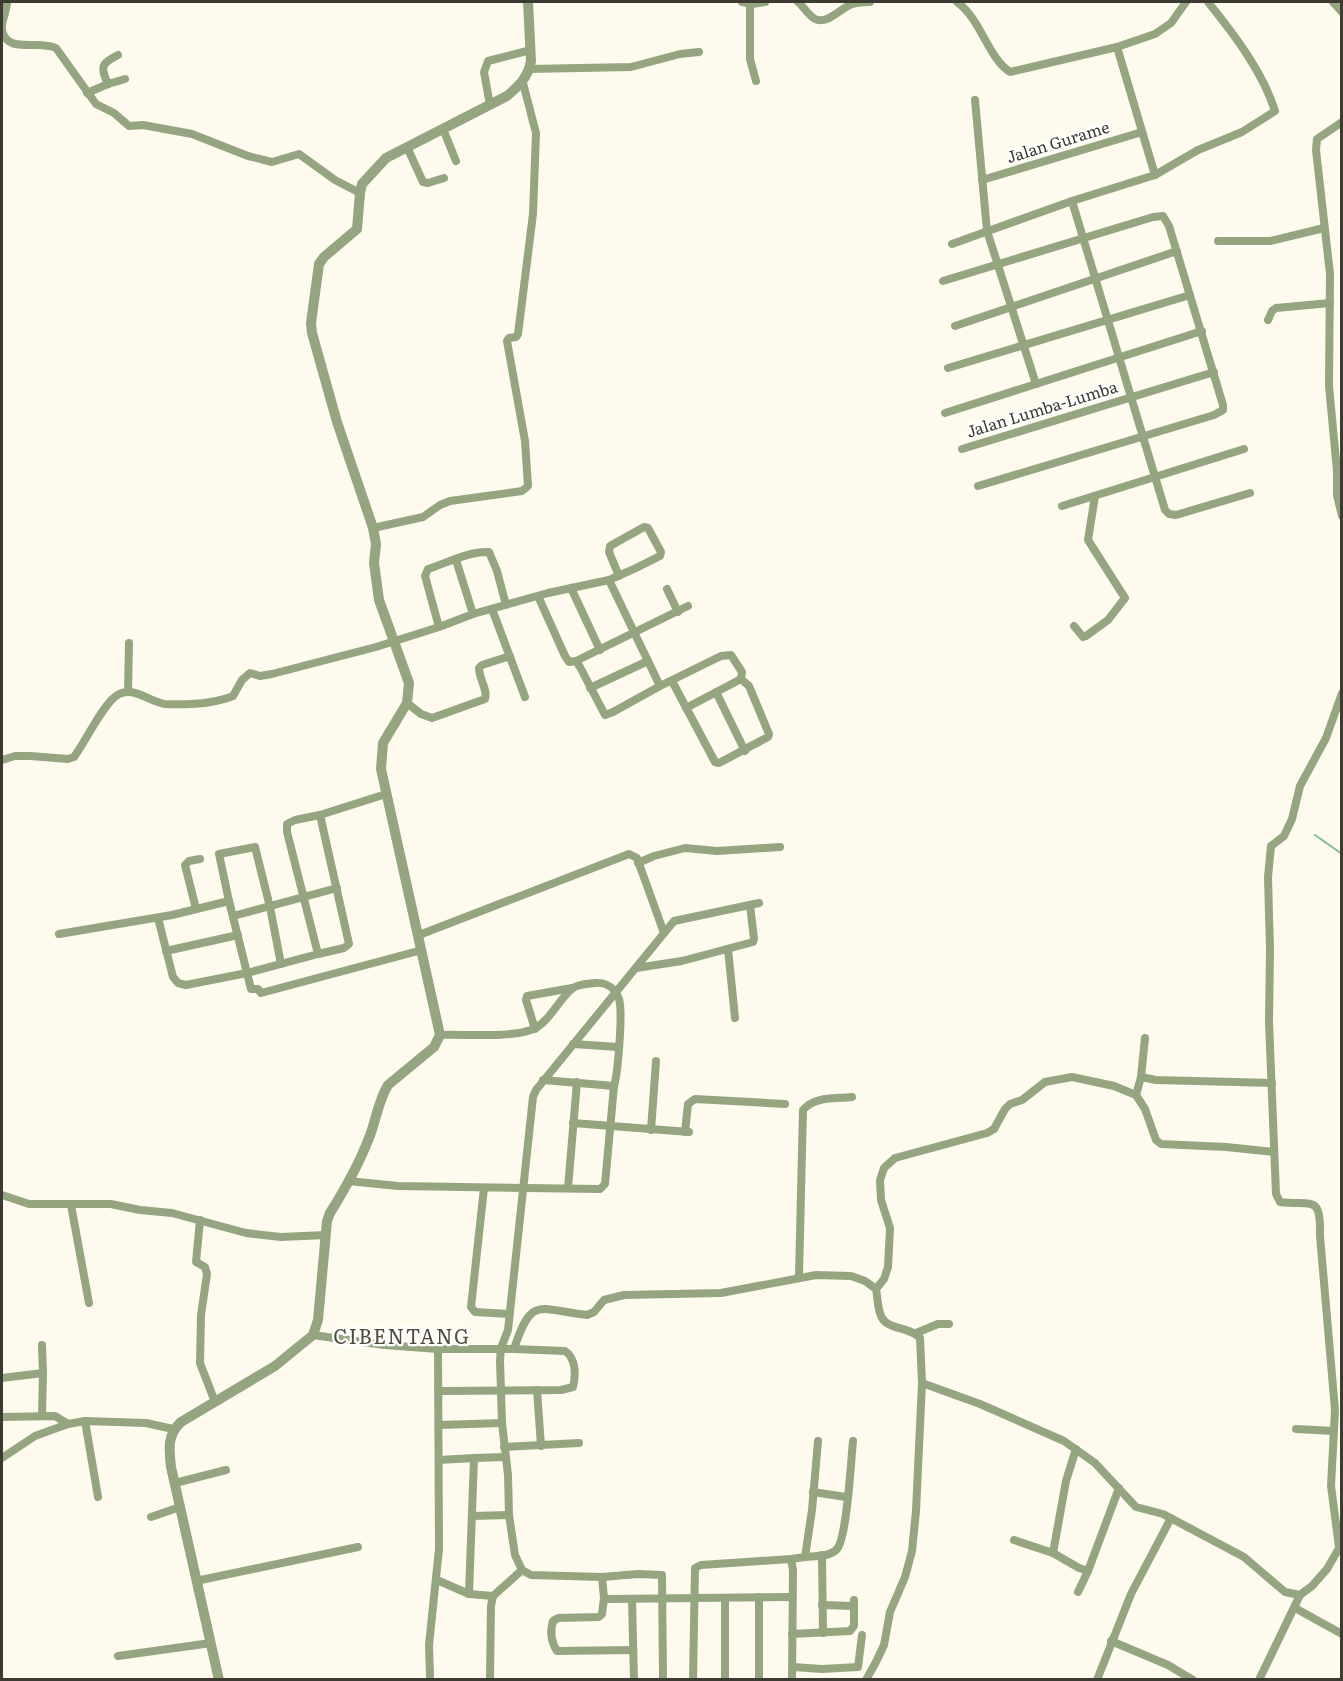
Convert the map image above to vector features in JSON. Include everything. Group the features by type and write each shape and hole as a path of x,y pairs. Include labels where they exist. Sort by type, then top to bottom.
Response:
{"street":[{"path":"7,2 2,30 9,42 20,46 48,44 56,48 87,93 99,106 114,113 129,126 192,134 248,156 272,162 298,153 335,180 360,193"},
{"path":"219,1680 175,1483 169,1441 173,1429 275,1366 313,1335 318,1320 330,1213 370,1136 383,1093 388,1085 434,1047 440,1035 381,769 383,743 407,703 409,683 379,600 374,563 376,544 373,528 337,422 312,333 311,323 320,261 357,229 360,193 366,177 386,158 507,96 523,83 530,69 528,2"},
{"path":"756,81 750,59 746,3 765,2"},
{"path":"798,2 809,14 819,20 832,16 854,3 870,2"},
{"path":"957,2 967,10 999,61 1010,72 1117,48 1163,30 1186,2"},
{"path":"952,244 1072,201 1155,176 1198,150 1242,132 1275,111 1255,70 1229,28 1208,2"},
{"path":"1333,2 1341,12"},
{"path":"1117,48 1155,176"},
{"path":"490,105 484,72 488,61 531,50"},
{"path":"530,69 631,67 680,54 699,52"},
{"path":"108,84 103,66 118,55"},
{"path":"87,93 124,79"},
{"path":"373,528 423,517 450,501 522,491 528,487 525,441 507,341 517,336 518,333 533,214 536,133 523,83"},
{"path":"975,100 987,231 1036,384"},
{"path":"1341,122 1316,141 1330,274 1329,386 1337,495 1341,516"},
{"path":"443,129 456,160"},
{"name":"Jalan Gurame","path":"982,180 1142,132"},
{"path":"407,147 423,182 428,183 444,178"},
{"path":"1072,201 1165,510 1172,515 1250,493"},
{"path":"943,281 1160,215 1163,216 1169,226 1177,251 1223,405 1220,413 978,486"},
{"path":"1218,241 1270,240 1324,228"},
{"path":"956,326 1177,251"},
{"path":"948,368 1190,295"},
{"path":"1268,320 1276,308 1330,303"},
{"path":"945,413 1202,331"},
{"name":"Jalan Lumba-Lumba","path":"962,449 1214,372"},
{"path":"1062,506 1244,449"},
{"path":"1074,626 1083,637 1086,636 1108,620 1125,598 1088,540 1095,496"},
{"path":"2,760 15,756 68,759 74,757 117,695 128,692 164,704 210,702 233,696 242,680 250,673 260,676 272,674 393,642 473,614 609,580 619,576 661,554 648,528 644,527 610,546 609,552 619,576"},
{"path":"439,627 426,574 428,569 484,552 490,553 506,605"},
{"path":"456,560 473,614"},
{"path":"609,580 660,686"},
{"path":"571,588 600,650"},
{"path":"667,589 678,612"},
{"path":"538,596 569,662 576,662 688,606"},
{"path":"492,609 525,697"},
{"path":"128,692 129,644"},
{"path":"576,662 605,715 727,654 737,662 742,672 741,679"},
{"path":"407,703 421,714 432,718 485,699 486,694 479,668 510,656"},
{"path":"590,688 648,660"},
{"path":"672,681 715,762 719,763 766,740 769,734 749,686 741,679"},
{"path":"686,708 741,679"},
{"path":"716,692 745,751"},
{"path":"1259,1680 1300,1595 1328,1569 1340,1545 1331,1486 1335,1410 1319,1212 1317,1207 1311,1203 1283,1203 1277,1199 1269,1022 1269,854 1271,846 1284,836 1292,819 1300,786 1326,738 1341,693"},
{"path":"318,954 286,829 289,822 320,815 386,794"},
{"path":"158,918 173,977 178,983 203,982 247,973 344,948 349,944 320,815"},
{"path":"281,964 256,849 252,846 219,854 251,989 258,988 261,993 422,950"},
{"path":"638,863 654,856 685,848 717,851 780,847"},
{"path":"419,935 617,858 632,855 637,858 664,933"},
{"path":"196,909 185,869 189,861 200,860"},
{"path":"233,916 337,888"},
{"path":"59,934 158,918 229,901"},
{"path":"663,1680 662,1574 602,1577 534,1576 522,1570 515,1556 509,1515 508,1475 502,1423 501,1348 507,1330 533,1097 543,1080 677,919 759,903"},
{"path":"636,968 682,961 751,943 754,940 750,905"},
{"path":"166,951 238,935"},
{"path":"728,949 735,1018"},
{"path":"348,1181 398,1186 484,1188 599,1189 604,1186 615,1086 619,1000 607,984 601,982 527,996 526,1000 535,1029"},
{"path":"440,1035 510,1033 535,1029 552,1013 572,988"},
{"path":"1136,1095 1145,1038"},
{"path":"573,1044 618,1047"},
{"path":"651,1130 656,1061"},
{"path":"876,1289 884,1279 888,1267 890,1228 879,1187 884,1168 891,1160 987,1133 994,1129 1010,1104 1022,1100 1044,1082 1072,1077 1114,1086 1136,1095 1145,1109 1156,1140 1161,1144 1274,1152"},
{"path":"1140,1077 1156,1080 1272,1083"},
{"path":"543,1080 615,1086"},
{"path":"568,1188 577,1082"},
{"path":"799,1276 803,1110 812,1102 819,1100 852,1097"},
{"path":"573,1123 688,1132 688,1104 695,1099 785,1104"},
{"path":"484,1188 471,1307 475,1312 509,1314"},
{"path":"2,1195 29,1204 111,1204 172,1213 246,1233 281,1237 326,1235"},
{"path":"71,1205 89,1303"},
{"path":"200,1220 196,1262 205,1266 207,1274 201,1316 200,1363 215,1402"},
{"path":"514,1349 529,1314 537,1309 587,1315 594,1312 604,1300 624,1295 721,1293 799,1276 826,1274 851,1276 865,1281 876,1289 884,1320 916,1333 921,1342 922,1383 912,1551 905,1577 890,1612 884,1645 866,1680"},
{"path":"916,1333 938,1324 949,1324"},
{"path":"313,1335 384,1345 438,1349 501,1348 565,1351 570,1354 574,1366 573,1387 561,1390 438,1391"},
{"path":"42,1345 42,1416"},
{"path":"430,1676 429,1645 437,1580 440,1519 438,1349"},
{"path":"2,1378 43,1373"},
{"path":"922,1383 980,1404 1064,1441 1095,1463 1136,1508 1171,1518 1244,1557 1285,1592 1300,1595"},
{"path":"537,1390 541,1446"},
{"path":"2,1417 58,1417 68,1424"},
{"path":"2,1458 35,1436 68,1424 85,1421 155,1424 173,1429"},
{"path":"85,1421 98,1497"},
{"path":"439,1425 502,1423"},
{"path":"1296,1429 1334,1431"},
{"path":"805,1557 818,1441"},
{"path":"693,1680 695,1571 698,1565 822,1556 838,1548 843,1531 853,1441"},
{"path":"439,1460 474,1458 541,1446 579,1443"},
{"path":"1053,1553 1066,1480 1076,1449"},
{"path":"470,1594 474,1458"},
{"path":"175,1483 226,1470"},
{"path":"1078,1592 1119,1488"},
{"path":"813,1492 846,1497"},
{"path":"151,1517 180,1507"},
{"path":"472,1516 509,1515"},
{"path":"1097,1680 1131,1594 1171,1518"},
{"path":"1014,1540 1053,1553 1088,1571"},
{"path":"196,1581 358,1547"},
{"path":"822,1556 823,1634"},
{"path":"791,1559 793,1570 792,1680"},
{"path":"490,1680 493,1596 522,1570"},
{"path":"602,1577 604,1598 602,1614 599,1617 558,1618 554,1621 551,1631 554,1647 556,1651 568,1652 632,1650"},
{"path":"437,1580 470,1594 493,1596"},
{"path":"604,1598 792,1596"},
{"path":"759,1597 759,1680"},
{"path":"725,1598 725,1680"},
{"path":"632,1599 634,1680"},
{"path":"792,1634 823,1634 852,1630 854,1603 822,1605"},
{"path":"1295,1608 1341,1634"},
{"path":"793,1667 822,1669 858,1667 862,1635"},
{"path":"1111,1641 1168,1665 1193,1680"},
{"path":"118,1656 211,1643"}],"waterway":[{"path":"1315,835 1342,854"}],"district":[{"name":"CIBENTANG","path":"402,1337"}]}
